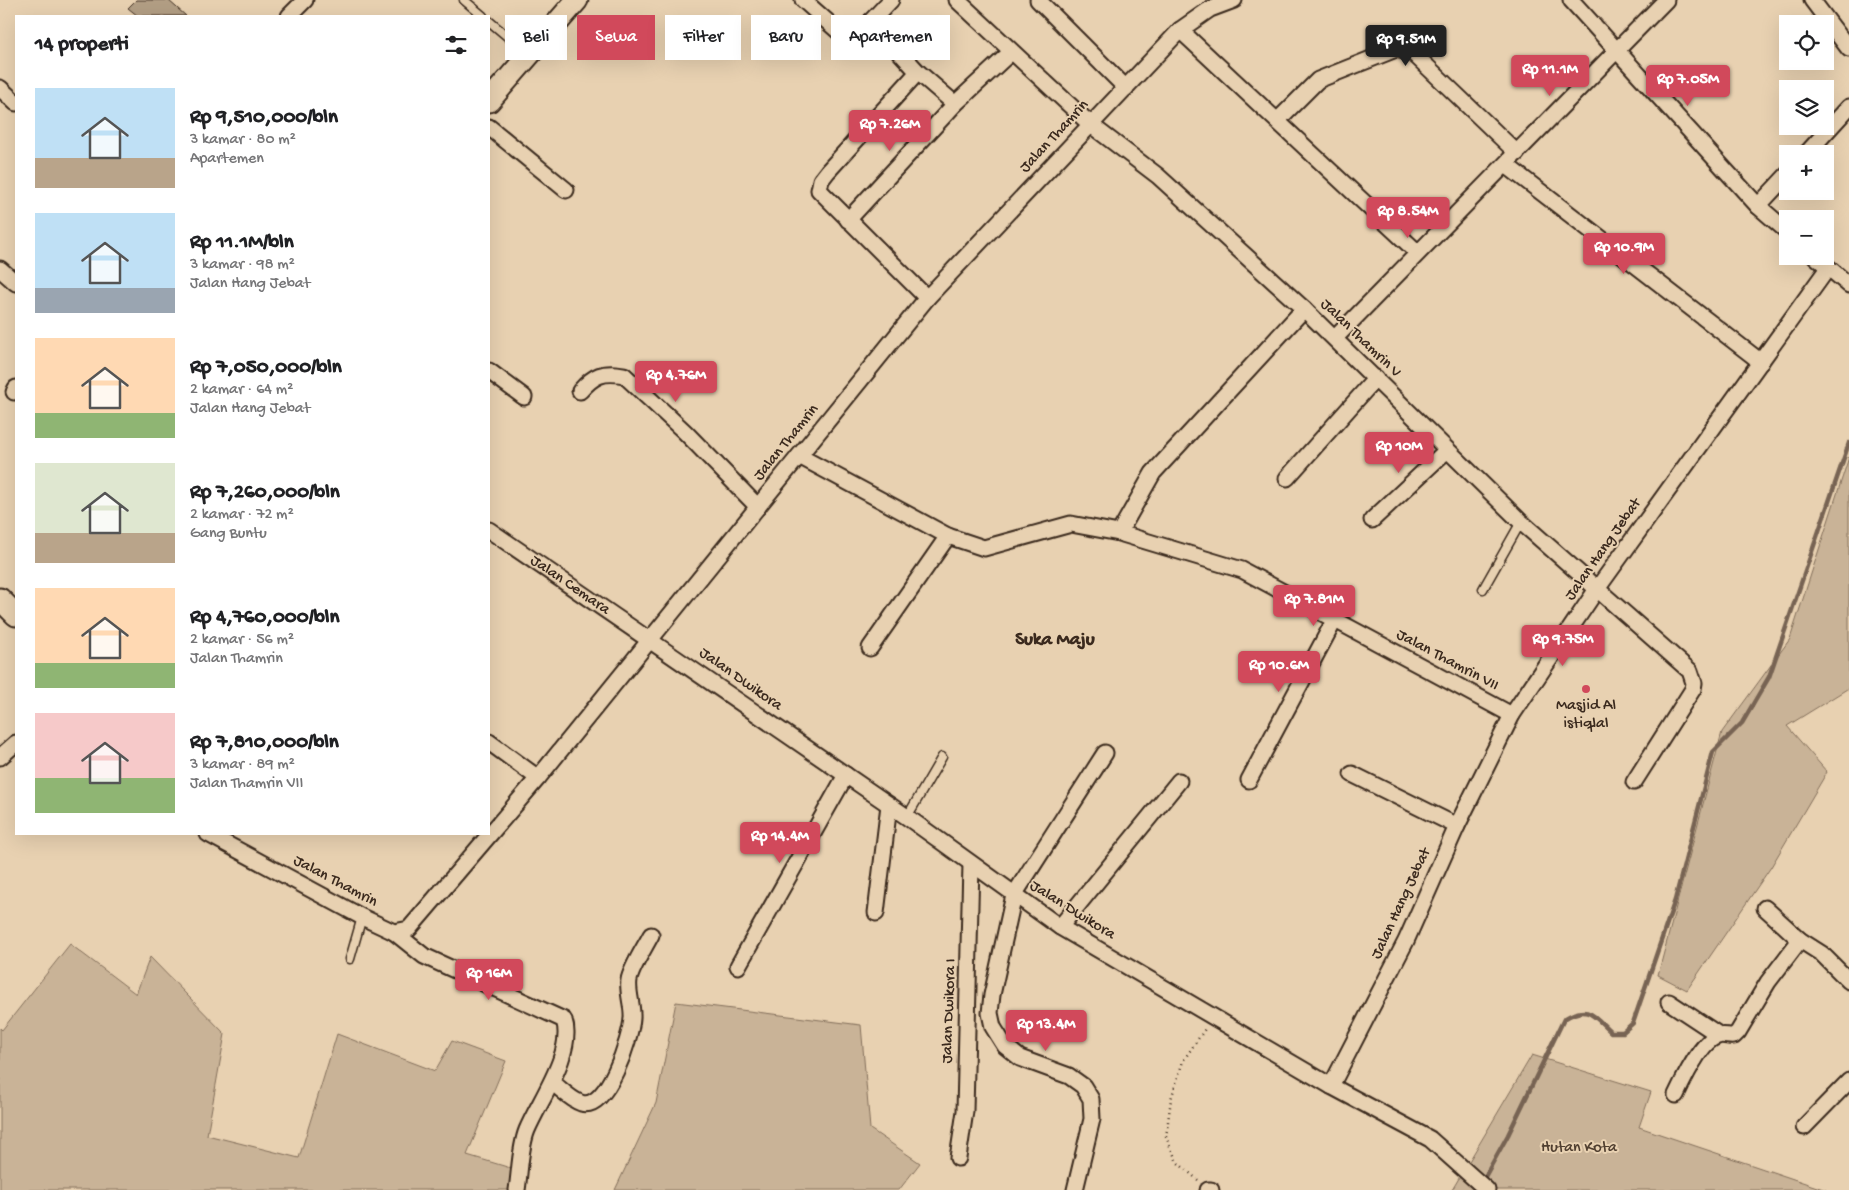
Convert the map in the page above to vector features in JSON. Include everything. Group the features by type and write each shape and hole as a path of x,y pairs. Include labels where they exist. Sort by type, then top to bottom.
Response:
{"street":[{"path":"290,15 305,0"},
{"path":"564,15 577,0"},
{"path":"803,0 831,25"},
{"path":"877,15 891,0"},
{"name":"Jalan Thamrin V","path":"957,0 1091,125 1158,176 1304,309 1521,522 1690,671 1694,683 1693,689 1634,782"},
{"path":"1038,0 1126,88"},
{"name":"Jalan Thamrin","path":"490,834 538,778 927,298 1180,30 1210,9 1234,0"},
{"path":"1571,0 1758,206 1779,224"},
{"path":"1335,338 1417,252 1506,165 1616,49 1666,0"},
{"path":"1812,0 1849,50"},
{"path":"1180,30 1417,252"},
{"path":"1278,120 1318,80 1396,49 1413,53 1517,153"},
{"path":"848,220 955,104 1011,52"},
{"path":"490,100 526,60"},
{"path":"907,60 955,104"},
{"path":"918,72 821,180 819,190 927,298"},
{"path":"0,88 15,102"},
{"path":"1814,145 1849,107"},
{"path":"490,128 566,190"},
{"path":"1506,165 1761,362"},
{"path":"1758,206 1779,184"},
{"path":"1825,265 1849,285"},
{"name":"Jalan Hang Jebat","path":"1331,1086 1406,941 1457,826 1512,715 1597,589 1828,268"},
{"path":"0,269 15,282"},
{"path":"1120,533 1153,473 1304,309"},
{"path":"490,372 524,397"},
{"path":"580,391 590,379 600,374 611,372 624,375 685,432 758,507"},
{"path":"1287,478 1376,378"},
{"path":"1372,520 1447,450"},
{"name":"Jalan Thamrin VII","path":"799,456 948,536 984,548 1071,524 1120,533 1242,570 1512,715"},
{"name":"Jalan Cemara","path":"490,531 650,640"},
{"path":"870,648 948,536"},
{"path":"0,598 15,614"},
{"path":"1249,780 1334,621"},
{"name":"Jalan Dwikora","path":"650,640 907,817 1060,927 1215,1016 1331,1086 1430,1139 1487,1190"},
{"path":"490,743 538,778"},
{"path":"0,757 15,744"},
{"path":"1075,1190 1092,1119 1091,1099 1083,1086 1069,1076 1020,1058 1005,1046 993,1027 990,1013 992,995 1014,894 1105,753"},
{"path":"1352,774 1457,826"},
{"path":"738,966 846,776"},
{"path":"1060,927 1178,781"},
{"path":"876,913 889,805"},
{"name":"Jalan Thamrin","path":"210,835 362,917 394,932 424,956 564,1020 568,1031 553,1083 527,1131 516,1190"},
{"name":"Jalan Thamrin","path":"394,932 409,929 489,835"},
{"name":"Jalan Dwikora I","path":"958,1158 965,1111 971,864"},
{"path":"1765,908 1800,940 1822,954 1849,981"},
{"path":"553,1083 581,1103 590,1103 597,1100 617,1072 631,1033 632,1016 629,980 651,935"},
{"path":"1669,1002 1718,1036 1730,1037 1738,1032 1768,982 1800,940"},
{"path":"1676,1095 1696,1057 1710,1040 1718,1036"},
{"path":"1804,1127 1849,1081"}],"lane":[{"path":"464,0 482,15"},
{"path":"490,22 505,35"},
{"path":"1483,589 1521,522"},
{"path":"907,817 942,757"},
{"path":"350,959 362,917"}],"path":[{"path":"1209,1190 1177,1162 1166,1137 1171,1099 1183,1061 1215,1016"}],"green space":[{"path":"1849,457 1849,691 1847,689 1787,726 1827,772 1771,867 1687,990 1658,975 1722,732 1790,639"},
{"path":"70,944 136,994 150,957 225,1034 207,1135 299,1158 337,1034 435,1071 452,1041 506,1061 467,1155 514,1169 510,1190 0,1190 0,1028 2,1030"},
{"path":"676,1002 861,1025 870,1129 920,1163 899,1190 615,1190 656,1103"},
{"name":"Hutan Kota","path":"1532,1055 1651,1092 1639,1127 1826,1190 1452,1190"}],"building":[{"path":"136,0 168,0 185,15 137,15 128,8"}],"waterway":[{"path":"1482,1182 1508,1135 1564,1019 1579,1012 1585,1012 1595,1016 1611,1032 1623,1032 1633,1023 1675,900 1713,752 1742,723 1769,677 1849,443"}],"place":[{"name":"Masjid Al istiqlal","path":"1586,689"}],"district":[{"name":"Suka Maju","path":"1055,640"}]}
